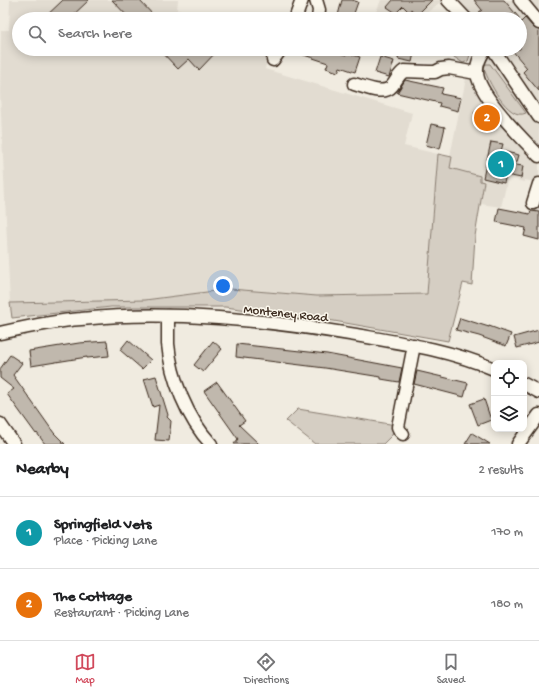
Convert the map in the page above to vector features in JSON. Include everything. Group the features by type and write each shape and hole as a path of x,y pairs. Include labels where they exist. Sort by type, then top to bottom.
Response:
{"street":[{"path":"298,12 302,0"},
{"path":"316,0 319,12"},
{"path":"448,0 459,12"},
{"path":"520,0 539,24"},
{"path":"273,60 276,56"},
{"path":"481,56 476,73 479,84 487,97 539,156"},
{"path":"498,56 539,117"},
{"path":"354,84 384,91 390,88 399,74 404,71 436,72 441,69 449,68 476,73"},
{"path":"533,203 539,184"},
{"name":"Monteney Road","path":"0,333 33,325 80,319 122,316 168,316 259,322 313,328 414,345 459,356 491,368"},
{"path":"168,316 168,344 172,369 179,391 204,442"},
{"path":"403,434 398,427 414,345"},
{"path":"527,386 539,392"},
{"path":"518,444 539,414"},
{"path":"0,424 14,444"}],"shaded area":[{"path":"10,0 178,0 177,10 185,12 12,12 12,56 268,56 265,69 412,113 404,146 438,154 427,294 317,296 230,289 145,300 10,303 0,94 1,30 9,30"},
{"path":"381,0 443,0 428,12 376,12"},
{"path":"448,0 539,0 539,240 524,236 535,182 524,180 524,182 508,178 501,207 481,204 484,181 480,181 450,168 452,157 450,156 467,74 473,56 527,56 527,12 459,12"},
{"path":"470,56 468,61 463,63 454,57"},
{"path":"490,64 526,113 519,114 512,111 499,98 483,66"},
{"path":"438,154 452,157 450,168 480,176 480,181 484,182 475,236 472,285 463,283 448,341 334,321 225,307 111,307 12,318 10,303 145,300 230,289 317,296 427,294"},
{"path":"298,409 396,425 392,435 383,444 315,444 286,421"}],"building":[{"path":"63,0 89,0 76,12 50,12"},
{"path":"112,0 139,0 150,12 123,12"},
{"path":"342,0 352,0 358,2 354,12 339,12"},
{"path":"393,0 432,0 420,12 414,12 411,9 409,12 403,6 397,12 394,12 387,7"},
{"path":"474,0 504,0 514,12 479,12 482,10"},
{"path":"527,20 534,28 539,30 539,91 523,72 527,68 517,56 527,56"},
{"path":"166,56 212,56 199,70 189,59 178,69"},
{"path":"307,56 360,57 355,72 340,67 338,72 326,68 328,63"},
{"path":"399,56 413,56 412,62 398,59"},
{"path":"380,57 394,61 389,77 375,73"},
{"path":"405,80 443,88 441,94 461,98 458,111 439,106 440,103 397,93"},
{"path":"481,106 497,121 491,128 474,113"},
{"path":"431,124 445,127 440,149 426,145"},
{"path":"491,142 503,144 501,151 519,155 516,165 523,166 521,178 506,175 504,183 483,178"},
{"path":"499,208 530,214 531,211 539,212 539,240 524,236 526,228 496,222"},
{"path":"460,318 511,334 506,346 479,336 456,330"},
{"path":"539,330 539,342 517,348 514,337"},
{"path":"128,340 151,360 142,369 120,350"},
{"path":"107,341 109,356 87,357 31,366 29,351 79,343"},
{"path":"213,341 222,349 203,372 194,365"},
{"path":"237,344 327,354 402,368 399,382 381,379 381,377 325,368 236,357"},
{"path":"10,355 22,363 13,375 54,433 65,444 45,444 7,394 14,389 0,378 0,369"},
{"path":"417,371 468,383 464,397 414,384"},
{"path":"156,376 168,415 167,417 171,421 169,441 155,440 159,405 153,407 144,379"},
{"path":"217,382 245,421 239,425 259,444 234,444 238,439 204,391"},
{"path":"484,399 491,420 478,425 470,404"},
{"path":"472,433 490,444 465,444"}],"place":[{"name":"The Cottage","path":"487,118"},
{"name":"Springfield Vets","path":"501,164"}]}
